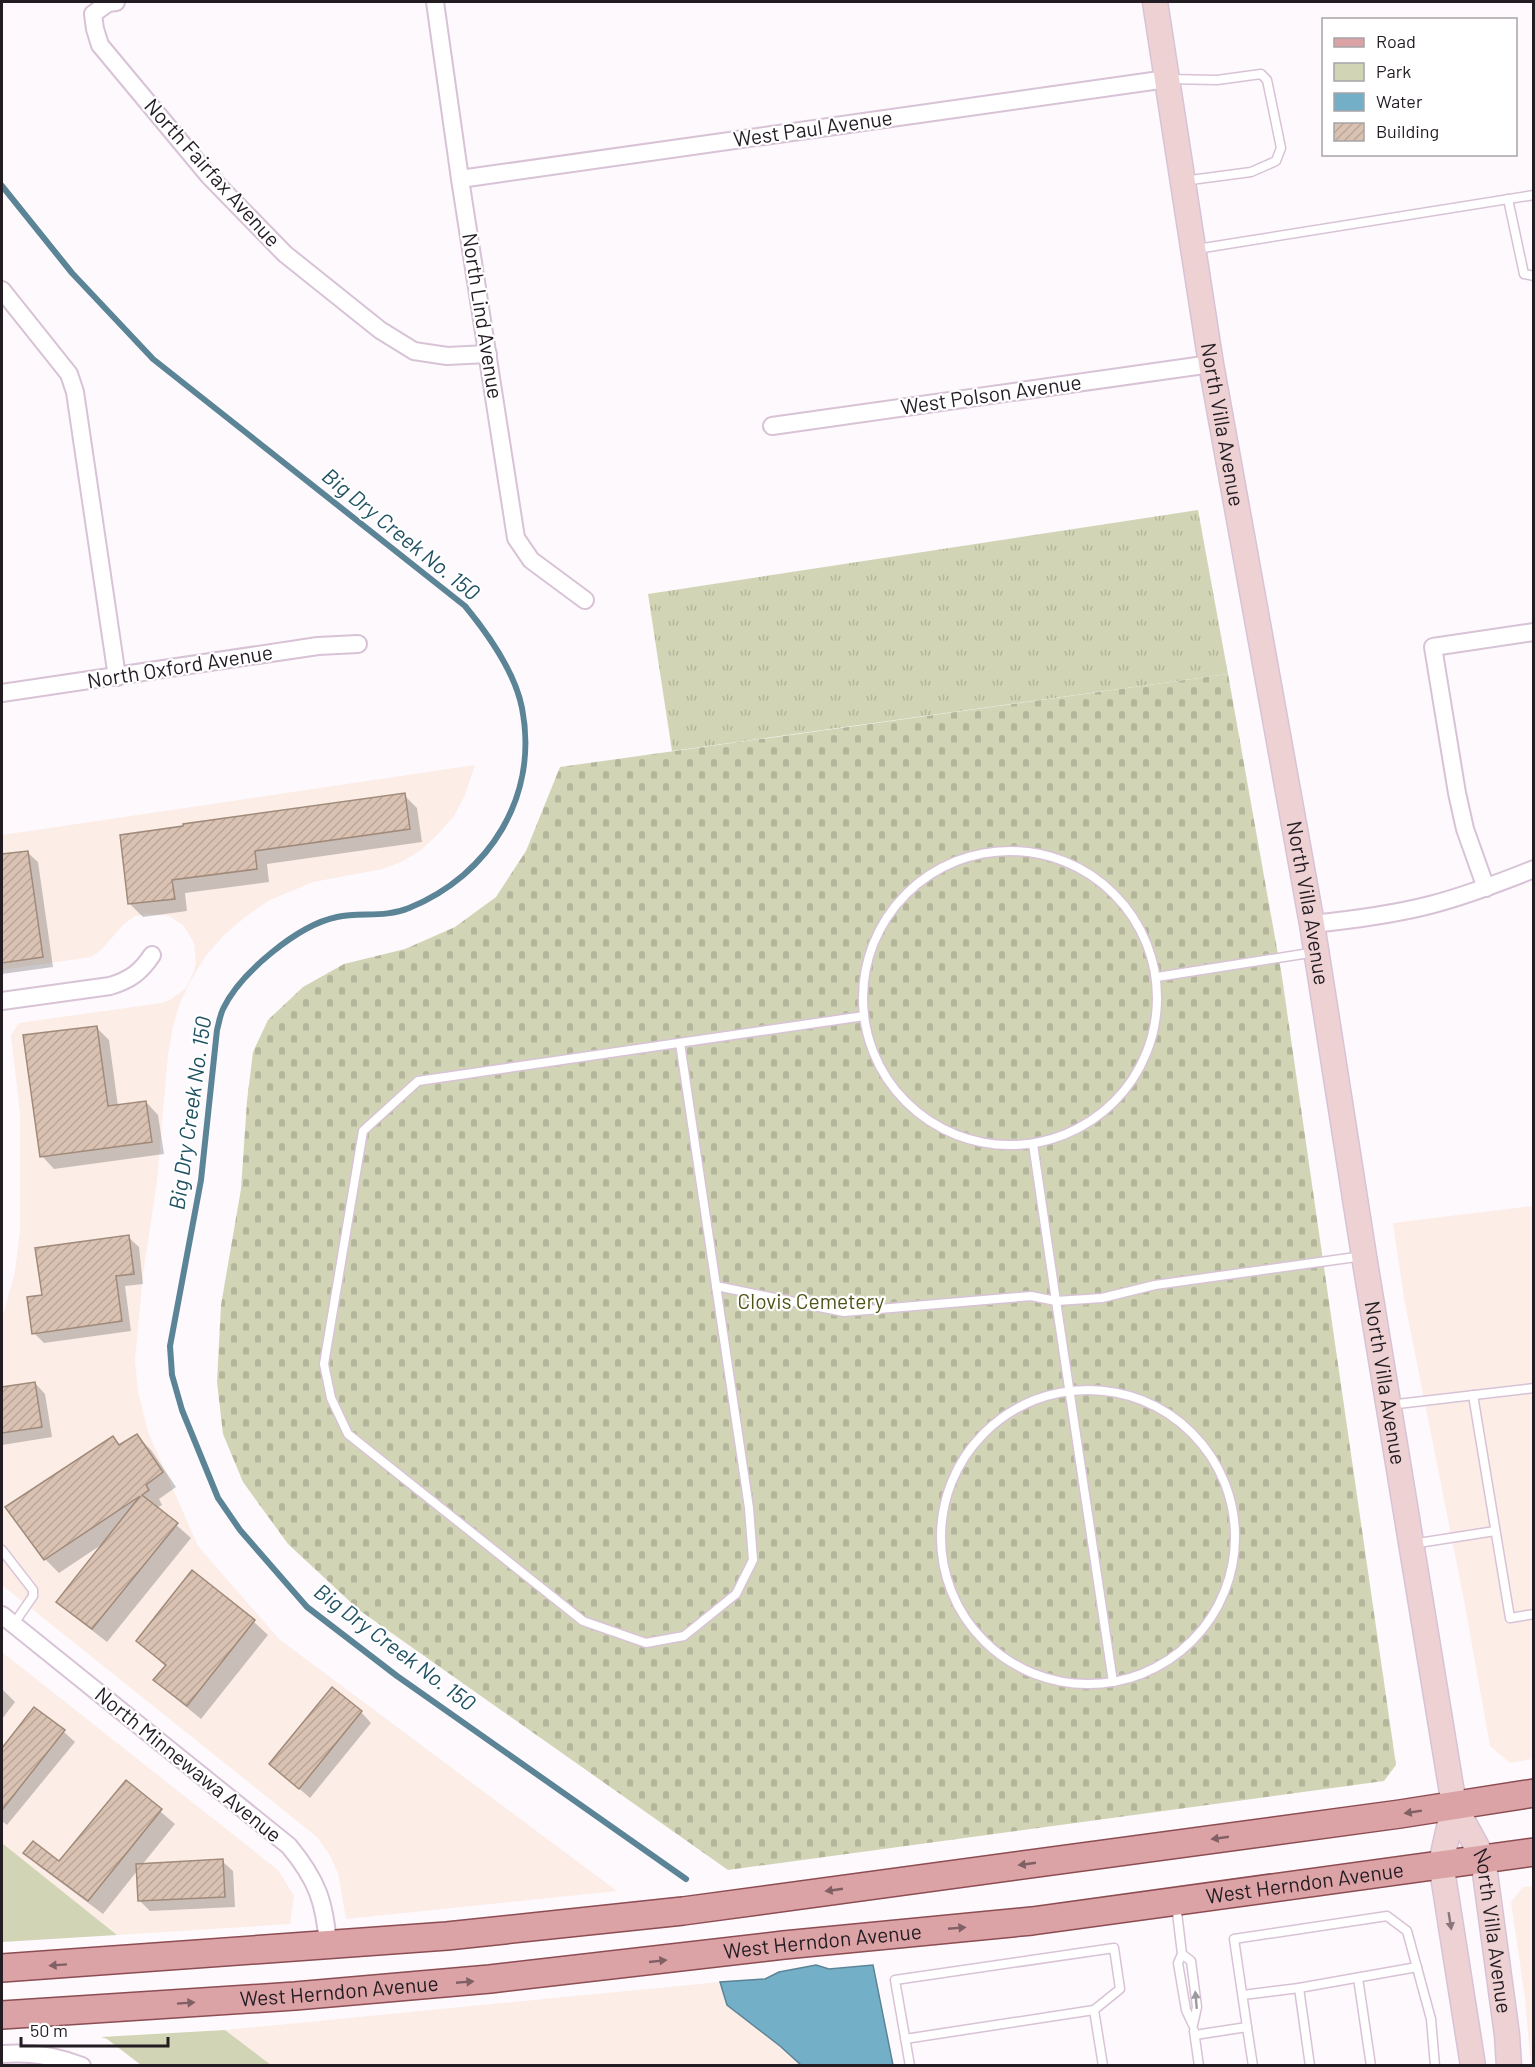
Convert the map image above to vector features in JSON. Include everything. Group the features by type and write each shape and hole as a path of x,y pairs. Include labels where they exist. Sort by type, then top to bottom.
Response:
{"main road":[{"name":"North Villa Avenue","path":"1155,2 1211,364 1312,924 1454,1805 1483,1858 1507,2035 1509,2066"},
{"path":"2,1968 328,1946 683,1911 1533,1793"},
{"name":"North Villa Avenue","path":"1454,1805 1441,1863 1473,2066"},
{"name":"West Herndon Avenue","path":"2,2015 490,1979 784,1945 1032,1921 1533,1851"}],"street":[{"name":"North Fairfax Avenue","path":"116,2 108,3 93,14 100,45 209,176 285,254 380,330 414,351 447,356 488,354"},
{"name":"North Lind Avenue","path":"435,2 516,538 531,560 585,600"},
{"name":"West Paul Avenue","path":"460,179 1167,79"},
{"path":"2,290 69,374 75,392 117,677"},
{"name":"West Polson Avenue","path":"772,426 1211,364"},
{"path":"1486,888 1466,830 1457,793 1433,646 1533,632"},
{"name":"North Oxford Avenue","path":"2,693 318,646 358,644"},
{"path":"1312,924 1429,905 1486,888 1533,869"},
{"path":"2,1001 125,982 145,966 152,955"},
{"name":"North Minnewawa Avenue","path":"8,1620 289,1846 306,1867 318,1890 326,1917 328,1946"},
{"path":"2,2054 35,2055 66,2060 82,2066"}],"lane":[{"path":"1167,79 1217,80 1261,74 1267,80 1281,148 1276,161 1251,172 1183,181"},
{"path":"1193,249 1533,195"},
{"path":"1508,199 1524,274 1533,276"},
{"path":"1014,850 1054,856 1090,872 1120,898 1143,931 1156,968 1159,1008 1150,1047 1132,1082 1105,1112 1072,1133 1033,1144 988,1144 956,1135 946,1131 909,1106 881,1071 865,1030 864,1016 862,985 873,942 896,904 929,874 970,855 1014,850"},
{"path":"1156,977 1316,952"},
{"path":"680,1043 750,1508 753,1560 735,1594 684,1636 646,1643 583,1621 348,1434 331,1398 324,1364 363,1131 418,1081 864,1016"},
{"path":"1033,1144 1113,1682"},
{"path":"716,1286 844,1312 1031,1296 1056,1301 1102,1298 1155,1285 1364,1256"},
{"path":"1389,1405 1533,1388"},
{"path":"1070,1390 1111,1390 1151,1403 1186,1425 1213,1457 1230,1494 1236,1535 1231,1576 1214,1614 1188,1646 1153,1670 1113,1682 1071,1684 1029,1672 992,1650 964,1618 945,1580 939,1537 945,1495 963,1456 992,1424 1028,1401 1070,1390"},
{"path":"1473,1395 1510,1618 1533,1614"},
{"path":"1411,1544 1495,1531"},
{"path":"2,1550 33,1590 33,1596 8,1620"},
{"path":"1175,1902 1182,1954 1178,1963 1186,2010 1193,2025 1199,2066"},
{"path":"1253,2066 1234,1939 1387,1916 1407,1931 1431,2019 1435,2066"},
{"path":"905,2039 1094,2010 1120,1989 1114,1947 895,1980 905,2039 910,2066"},
{"path":"1243,1995 1299,1988 1417,1967"},
{"path":"1358,1978 1371,2066"},
{"path":"1299,1988 1310,2066"},
{"path":"1094,2010 1103,2066"},
{"path":"1195,2035 1247,2027"}],"shaded area":[{"path":"475,765 465,795 454,816 421,850 383,869 313,882 268,901 223,936 205,957 179,1005 172,1031 157,1181 143,1275 135,1360 138,1392 148,1432 198,1546 279,1639 617,1891 346,1919 338,1873 317,1837 2,1585 2,1318 15,1272 20,1231 20,1113 11,1035 19,1023 170,1000 186,988 196,962 194,943 184,926 169,916 148,914 135,916 124,924 100,951 91,957 2,970 2,835"},
{"path":"1533,1206 1533,1759 1510,1763 1490,1746 1465,1605 1404,1298 1393,1223"},
{"path":"2,1652 278,1870 294,1896 290,1924 117,1935 2,1843"},
{"path":"1533,1886 1534,2065 1531,2066 1525,1998 1511,1902 1523,1887"},
{"path":"720,1982 727,2005 801,2065 271,2065 225,2030"}],"green space":[{"path":"1198,510 1228,674 672,751 648,594"},
{"name":"Clovis Cemetery","path":"1228,674 1282,977 1396,1765 1384,1781 728,1870 359,1610 288,1544 243,1482 223,1434 217,1382 221,1305 241,1189 253,1052 268,1020 303,987 344,964 405,949 455,927 496,897 526,851 560,767"},
{"path":"2,1843 117,1935 2,1942"},
{"path":"225,2030 271,2065 141,2065 107,2039 101,2037"}],"water":[{"path":"816,1965 829,1969 873,1965 893,2065 801,2065 727,2005 720,1982 765,1979 779,1972"}],"building":[{"path":"405,793 410,829 255,851 257,869 172,880 175,899 128,904 120,835"},
{"path":"28,851 43,957 2,963 2,854"},
{"path":"97,1026 108,1106 146,1101 152,1142 40,1157 23,1035"},
{"path":"129,1235 134,1274 116,1276 122,1321 32,1334 27,1297 42,1295 35,1248"},
{"path":"35,1382 42,1427 2,1433 2,1387"},
{"path":"137,1434 163,1472 146,1485 149,1490 142,1495 178,1523 92,1629 56,1602 140,1496 44,1560 5,1507 113,1436 119,1445"},
{"path":"192,1570 255,1620 187,1706 153,1680 166,1665 136,1641"},
{"path":"332,1687 362,1711 299,1789 269,1764"},
{"path":"34,1707 65,1730 2,1810 2,1748"},
{"path":"126,1780 162,1809 88,1901 23,1853 33,1841 59,1861"},
{"path":"223,1859 225,1897 138,1901 136,1864"}],"waterway":[{"name":"Big Dry Creek No. 150","path":"2,186 72,273 153,359 465,606 507,667 522,708 525,741 523,772 515,801 502,829 485,853 463,875 438,894 409,908 391,913 337,917 322,922 288,940 256,966 231,995 223,1009 217,1030 201,1180 170,1346 172,1375 182,1410 218,1498 240,1530 307,1607 397,1676 686,1879"}]}
